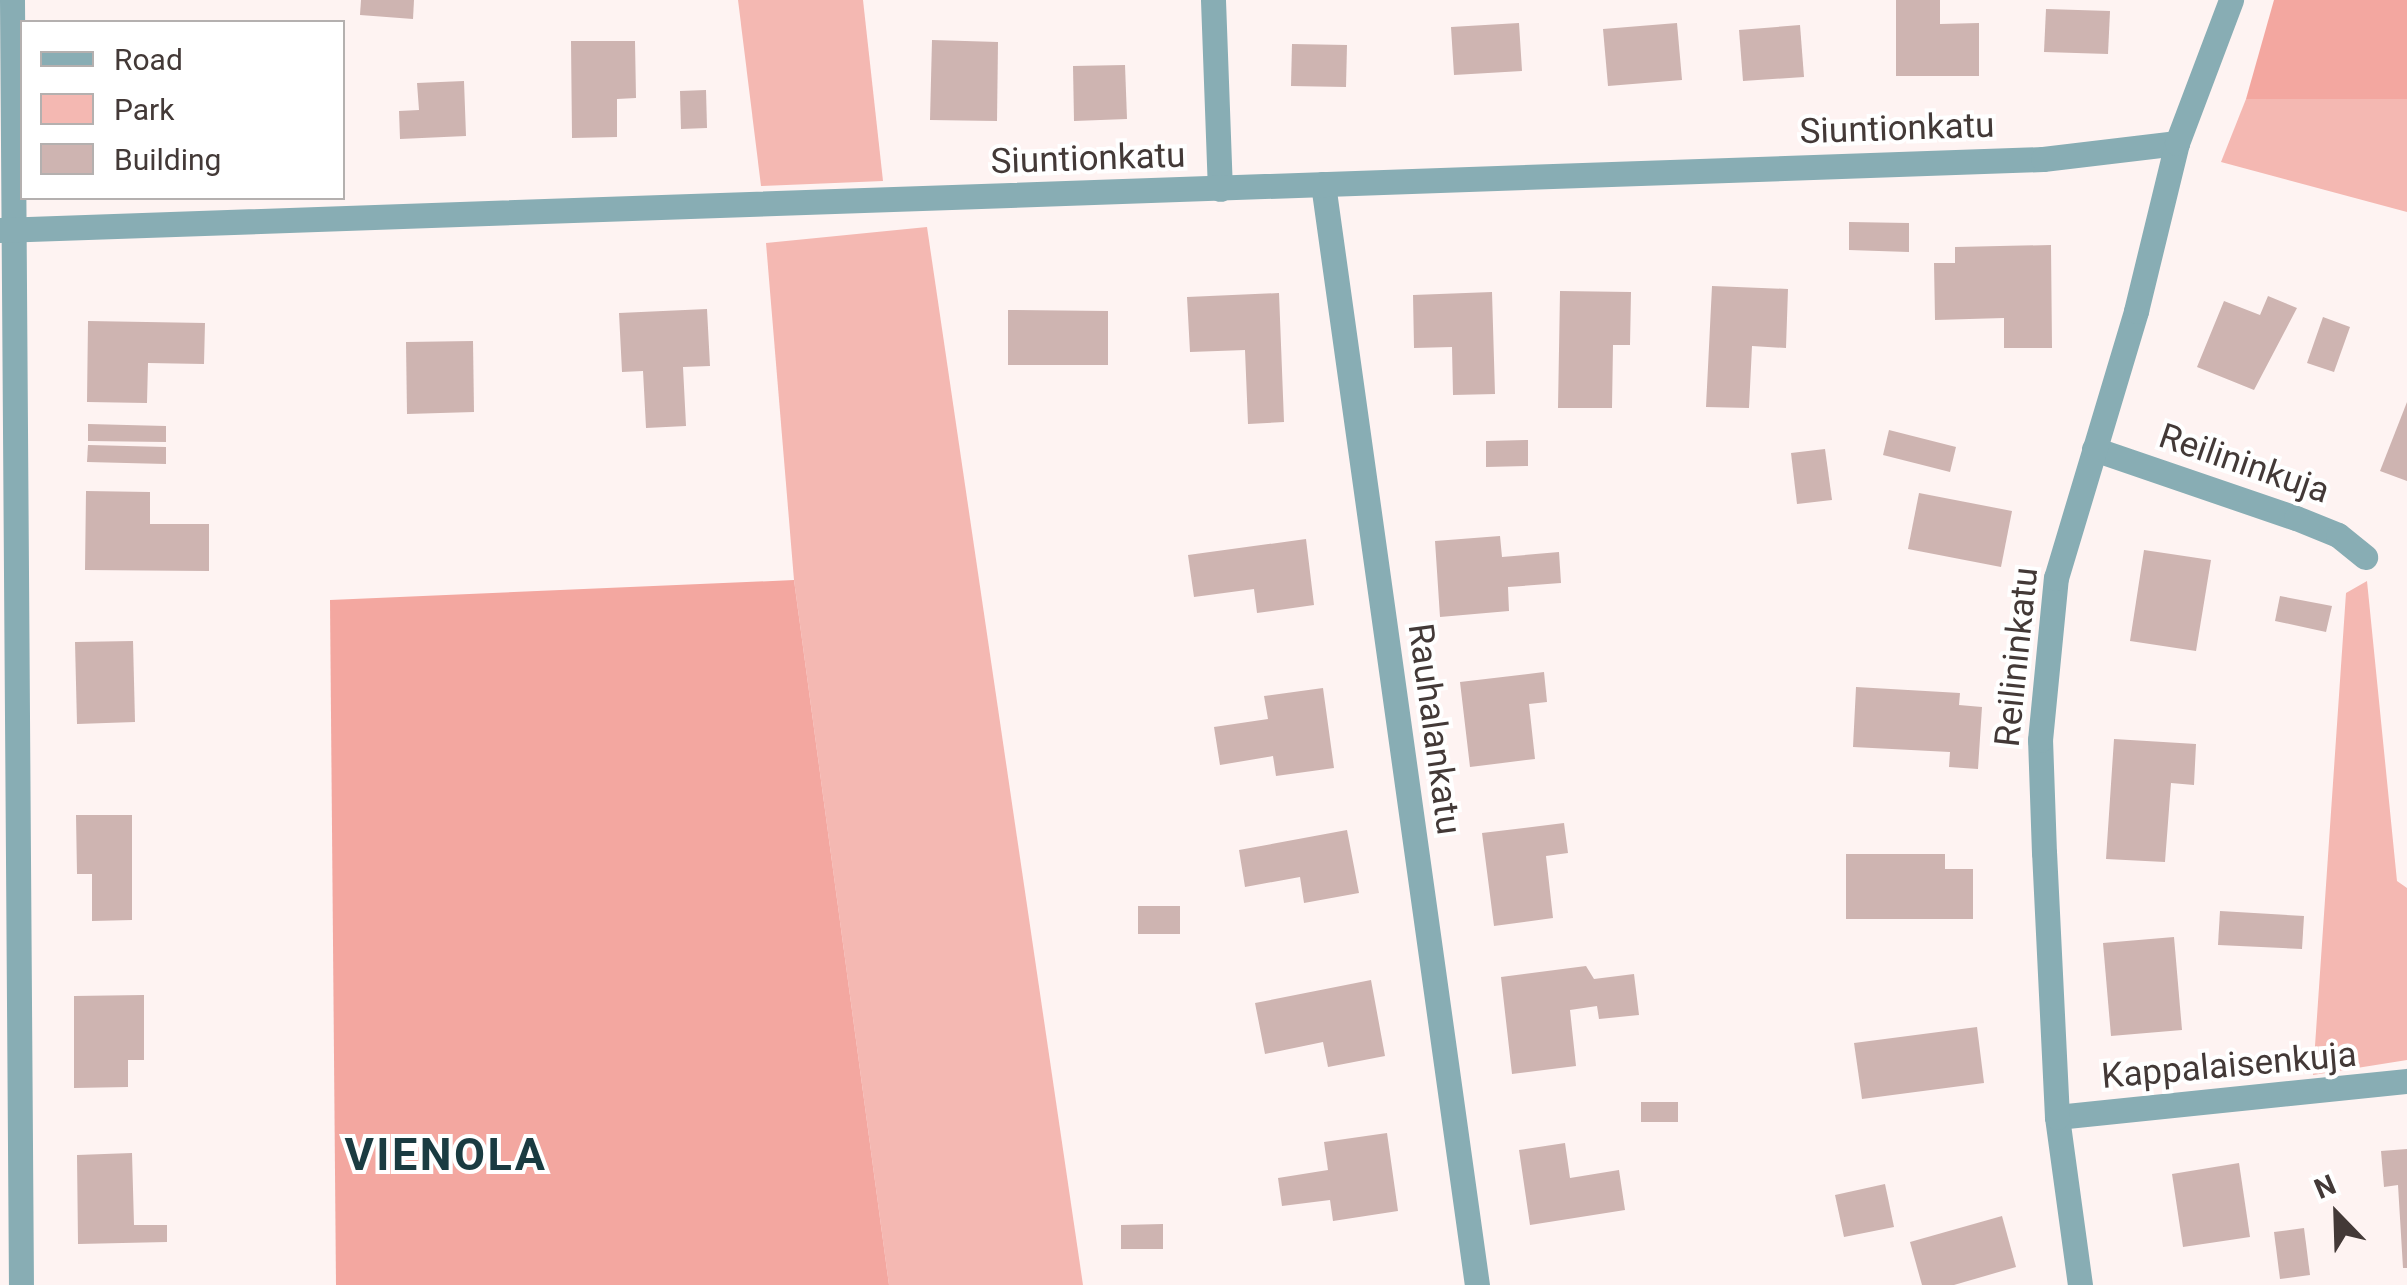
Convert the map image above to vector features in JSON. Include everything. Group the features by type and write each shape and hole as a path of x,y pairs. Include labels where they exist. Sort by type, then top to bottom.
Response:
{"street":[{"path":"12,0 6,230 22,1285"},
{"path":"1213,0 1220,189"},
{"name":"Reilininkatu","path":"2080,1285 2057,1117 2040,740 2056,578 2178,143 2230,0"},
{"name":"Siuntionkatu","path":"6,230 2043,159 2178,143"},
{"name":"Rauhalankatu","path":"1322,184 1477,1285"},
{"name":"Reilininkuja","path":"2094,449 2324,529 2365,557"},
{"name":"Kappalaisenkuja","path":"2057,1117 2407,1081"}],"green space":[{"path":"738,0 863,0 883,181 761,186"},
{"path":"2246,99 2407,99 2407,212 2221,162"},
{"path":"927,227 1083,1285 889,1285 794,580 766,243"},
{"path":"2367,581 2397,881 2407,888 2407,1060 2313,1075 2346,593"}],"shaded area":[{"path":"2274,0 2407,0 2407,99 2246,99"},
{"path":"794,580 889,1285 336,1285 330,600"}],"building":[{"path":"361,0 414,0 413,19 360,15"},
{"path":"1896,0 1940,0 1940,24 1979,23 1979,76 1896,76"},
{"path":"2046,9 2110,11 2108,54 2044,52"},
{"path":"1519,23 1522,71 1454,75 1451,27"},
{"path":"1677,23 1682,80 1608,86 1603,29"},
{"path":"1800,25 1804,77 1743,81 1739,30"},
{"path":"932,40 998,42 997,121 930,120"},
{"path":"571,41 635,41 636,98 617,99 617,137 572,138"},
{"path":"1292,44 1347,45 1346,87 1291,86"},
{"path":"1125,65 1127,119 1074,121 1073,66"},
{"path":"464,81 466,136 400,139 399,111 419,110 417,83"},
{"path":"706,90 707,128 681,129 680,91"},
{"path":"1849,222 1909,223 1909,252 1849,250"},
{"path":"2051,245 2052,348 2004,348 2004,318 1935,320 1934,263 1955,263 1955,247"},
{"path":"1712,286 1788,289 1786,348 1752,346 1749,408 1706,407"},
{"path":"1560,291 1631,292 1630,345 1613,345 1612,408 1558,408"},
{"path":"1492,292 1495,394 1453,395 1452,347 1414,348 1413,295"},
{"path":"1279,293 1284,422 1248,424 1245,350 1190,352 1187,297"},
{"path":"2268,296 2297,308 2254,390 2197,367 2224,301 2260,315"},
{"path":"707,309 710,366 683,367 686,426 646,428 643,371 622,372 619,313"},
{"path":"1008,310 1108,311 1108,365 1008,365"},
{"path":"2323,317 2350,327 2334,372 2307,363"},
{"path":"88,321 205,323 204,364 148,363 147,403 87,402"},
{"path":"473,341 474,412 407,414 406,342"},
{"path":"2407,402 2407,481 2380,471"},
{"path":"88,424 166,426 166,442 88,441"},
{"path":"1889,430 1956,447 1950,472 1883,455"},
{"path":"1528,440 1528,466 1486,467 1486,441"},
{"path":"88,445 166,447 166,464 87,462"},
{"path":"1825,449 1832,500 1797,504 1791,453"},
{"path":"86,491 150,492 150,524 209,524 209,571 85,570"},
{"path":"1919,493 2012,511 2001,567 1908,549"},
{"path":"1500,536 1502,557 1559,552 1561,583 1508,587 1509,611 1440,617 1435,541"},
{"path":"1306,539 1314,605 1257,613 1254,589 1194,597 1188,555"},
{"path":"2144,550 2211,560 2196,651 2130,641"},
{"path":"2280,596 2332,606 2326,632 2275,621"},
{"path":"133,641 135,722 77,724 75,642"},
{"path":"1544,672 1547,702 1529,704 1535,759 1470,767 1460,682"},
{"path":"1856,687 1960,693 1959,705 1982,707 1978,769 1949,767 1950,752 1853,747"},
{"path":"1323,688 1334,768 1276,776 1273,756 1220,765 1214,727 1268,719 1264,696"},
{"path":"2114,739 2196,744 2194,785 2171,783 2165,862 2106,859"},
{"path":"76,815 132,815 132,920 92,921 92,874 77,874"},
{"path":"1564,823 1568,853 1546,856 1553,918 1494,926 1482,833"},
{"path":"1347,830 1359,893 1304,903 1300,877 1245,887 1239,850"},
{"path":"1846,854 1945,854 1945,869 1973,869 1973,919 1846,919"},
{"path":"1138,906 1180,906 1180,934 1138,934"},
{"path":"2220,911 2304,916 2302,949 2218,945"},
{"path":"2174,937 2182,1030 2111,1036 2103,943"},
{"path":"1586,966 1594,979 1634,974 1639,1015 1599,1019 1597,1006 1570,1010 1576,1066 1512,1074 1501,977"},
{"path":"1371,980 1385,1056 1328,1067 1323,1042 1265,1054 1255,1003"},
{"path":"144,995 144,1060 128,1060 128,1087 74,1088 74,996"},
{"path":"1977,1027 1984,1083 1862,1099 1854,1043"},
{"path":"1641,1102 1678,1102 1678,1122 1641,1122"},
{"path":"1387,1133 1398,1211 1333,1221 1330,1200 1282,1206 1278,1178 1328,1170 1324,1142"},
{"path":"1565,1143 1570,1178 1619,1170 1625,1210 1530,1225 1519,1150"},
{"path":"2407,1149 2407,1268 2403,1268 2398,1185 2384,1187 2381,1151"},
{"path":"132,1153 134,1225 167,1225 167,1242 78,1244 77,1155"},
{"path":"2239,1163 2250,1237 2183,1247 2172,1174"},
{"path":"1885,1184 1894,1227 1844,1237 1835,1195"},
{"path":"2002,1216 2016,1267 1954,1285 1922,1285 1910,1242"},
{"path":"1163,1224 1163,1249 1121,1249 1121,1225"},
{"path":"2304,1228 2310,1275 2280,1279 2274,1232"}],"district":[{"name":"VIENOLA","path":"446,1155"}]}
